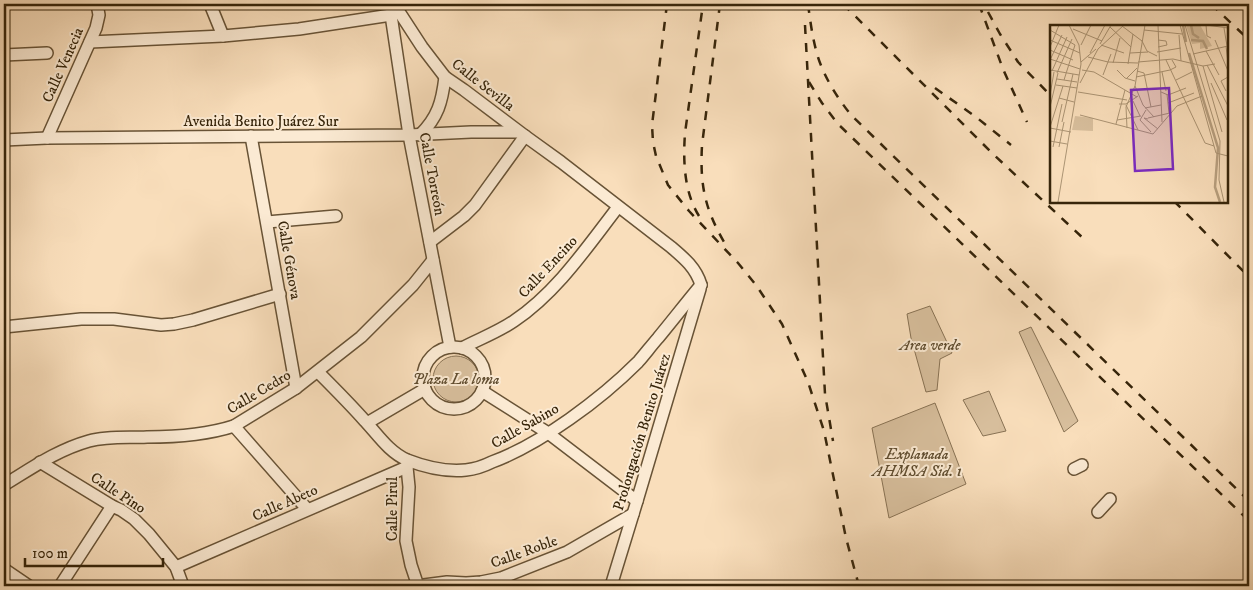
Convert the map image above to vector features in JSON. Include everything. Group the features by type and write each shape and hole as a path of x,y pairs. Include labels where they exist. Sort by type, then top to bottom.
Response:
{"street":[{"name":"Calle Venecia","path":"46,138 98,22 99,15 96,4"},
{"path":"210,4 223,36"},
{"path":"90,42 223,36 299,30 394,9"},
{"name":"Calle Sevilla","path":"394,9 445,77 522,134"},
{"name":"Calle Torreón","path":"394,9 430,242 450,347"},
{"path":"4,55 47,53"},
{"path":"414,135 429,126 439,111 444,92 445,77"},
{"name":"Avenida Benito Juárez Sur","path":"4,140 414,135 471,132 522,134"},
{"path":"430,242 475,205 522,134 684,258 695,270 701,285"},
{"name":"Calle Génova","path":"251,136 296,388"},
{"name":"Calle Encino","path":"462,348 514,322 542,298 562,278 618,207"},
{"path":"267,222 336,216"},
{"name":"Calle Cedro","path":"4,484 56,453 89,441 194,434 234,426 296,388 361,337 413,285 433,260"},
{"name":"Calle Sabino","path":"318,372 340,393 384,443 407,463 441,469 467,470 506,457 529,445 598,397 639,361 701,285"},
{"name":"Prolongación Benito Juárez","path":"611,586 701,285"},
{"path":"4,327 81,319 114,319 161,325 174,324 280,294"},
{"path":"450,347 462,348 473,353 481,362 485,380 482,391 469,405 457,409 445,408 434,402 425,389 423,378 425,367 431,357 440,350 450,347"},
{"path":"367,423 425,389"},
{"path":"482,391 548,433 637,501"},
{"path":"234,426 307,509"},
{"name":"Calle Pino","path":"40,462 121,510 144,529 176,567 183,586"},
{"name":"Calle Abeto","path":"176,567 407,463"},
{"name":"Calle Pirul","path":"407,463 409,488 406,541 417,586"},
{"path":"1098,512 1110,499"},
{"path":"60,586 112,506"},
{"name":"Calle Roble","path":"417,586 447,582 481,582 501,578 567,552 633,514"},
{"path":"4,569 29,586"}],"green space":[{"name":"Area verde","path":"930,306 952,353 940,359 937,390 926,392 911,338 907,314"},
{"path":"1031,327 1078,421 1064,432 1019,332"},
{"name":"Plaza La loma","path":"456,356 469,360 475,366 479,379 475,392 469,398 456,402 443,398 437,392 433,379 437,366 443,360"},
{"name":"Area verde","path":"989,391 1006,431 983,436 963,400"},
{"name":"Explanada AHMSA Sid. 1","path":"935,403 966,484 889,518 872,428"}],"railway":[{"path":"667,4 652,125 656,156 668,185 689,211 738,263 756,285 782,324 808,382 824,431 846,538 859,586"},
{"path":"699,216 687,187 684,144 703,4"},
{"path":"720,4 702,145 702,172 708,206 724,242"},
{"path":"808,4 811,27 822,68 835,92 851,115 1249,501"},
{"path":"843,4 993,154 1084,239"},
{"path":"979,4 1003,69 1027,122"},
{"path":"1211,4 1249,40"},
{"path":"988,12 1018,62 1050,95"},
{"path":"805,25 825,394 833,441"},
{"path":"809,82 838,124 1249,521"},
{"path":"935,88 1011,145"},
{"path":"1175,202 1249,277"}]}
